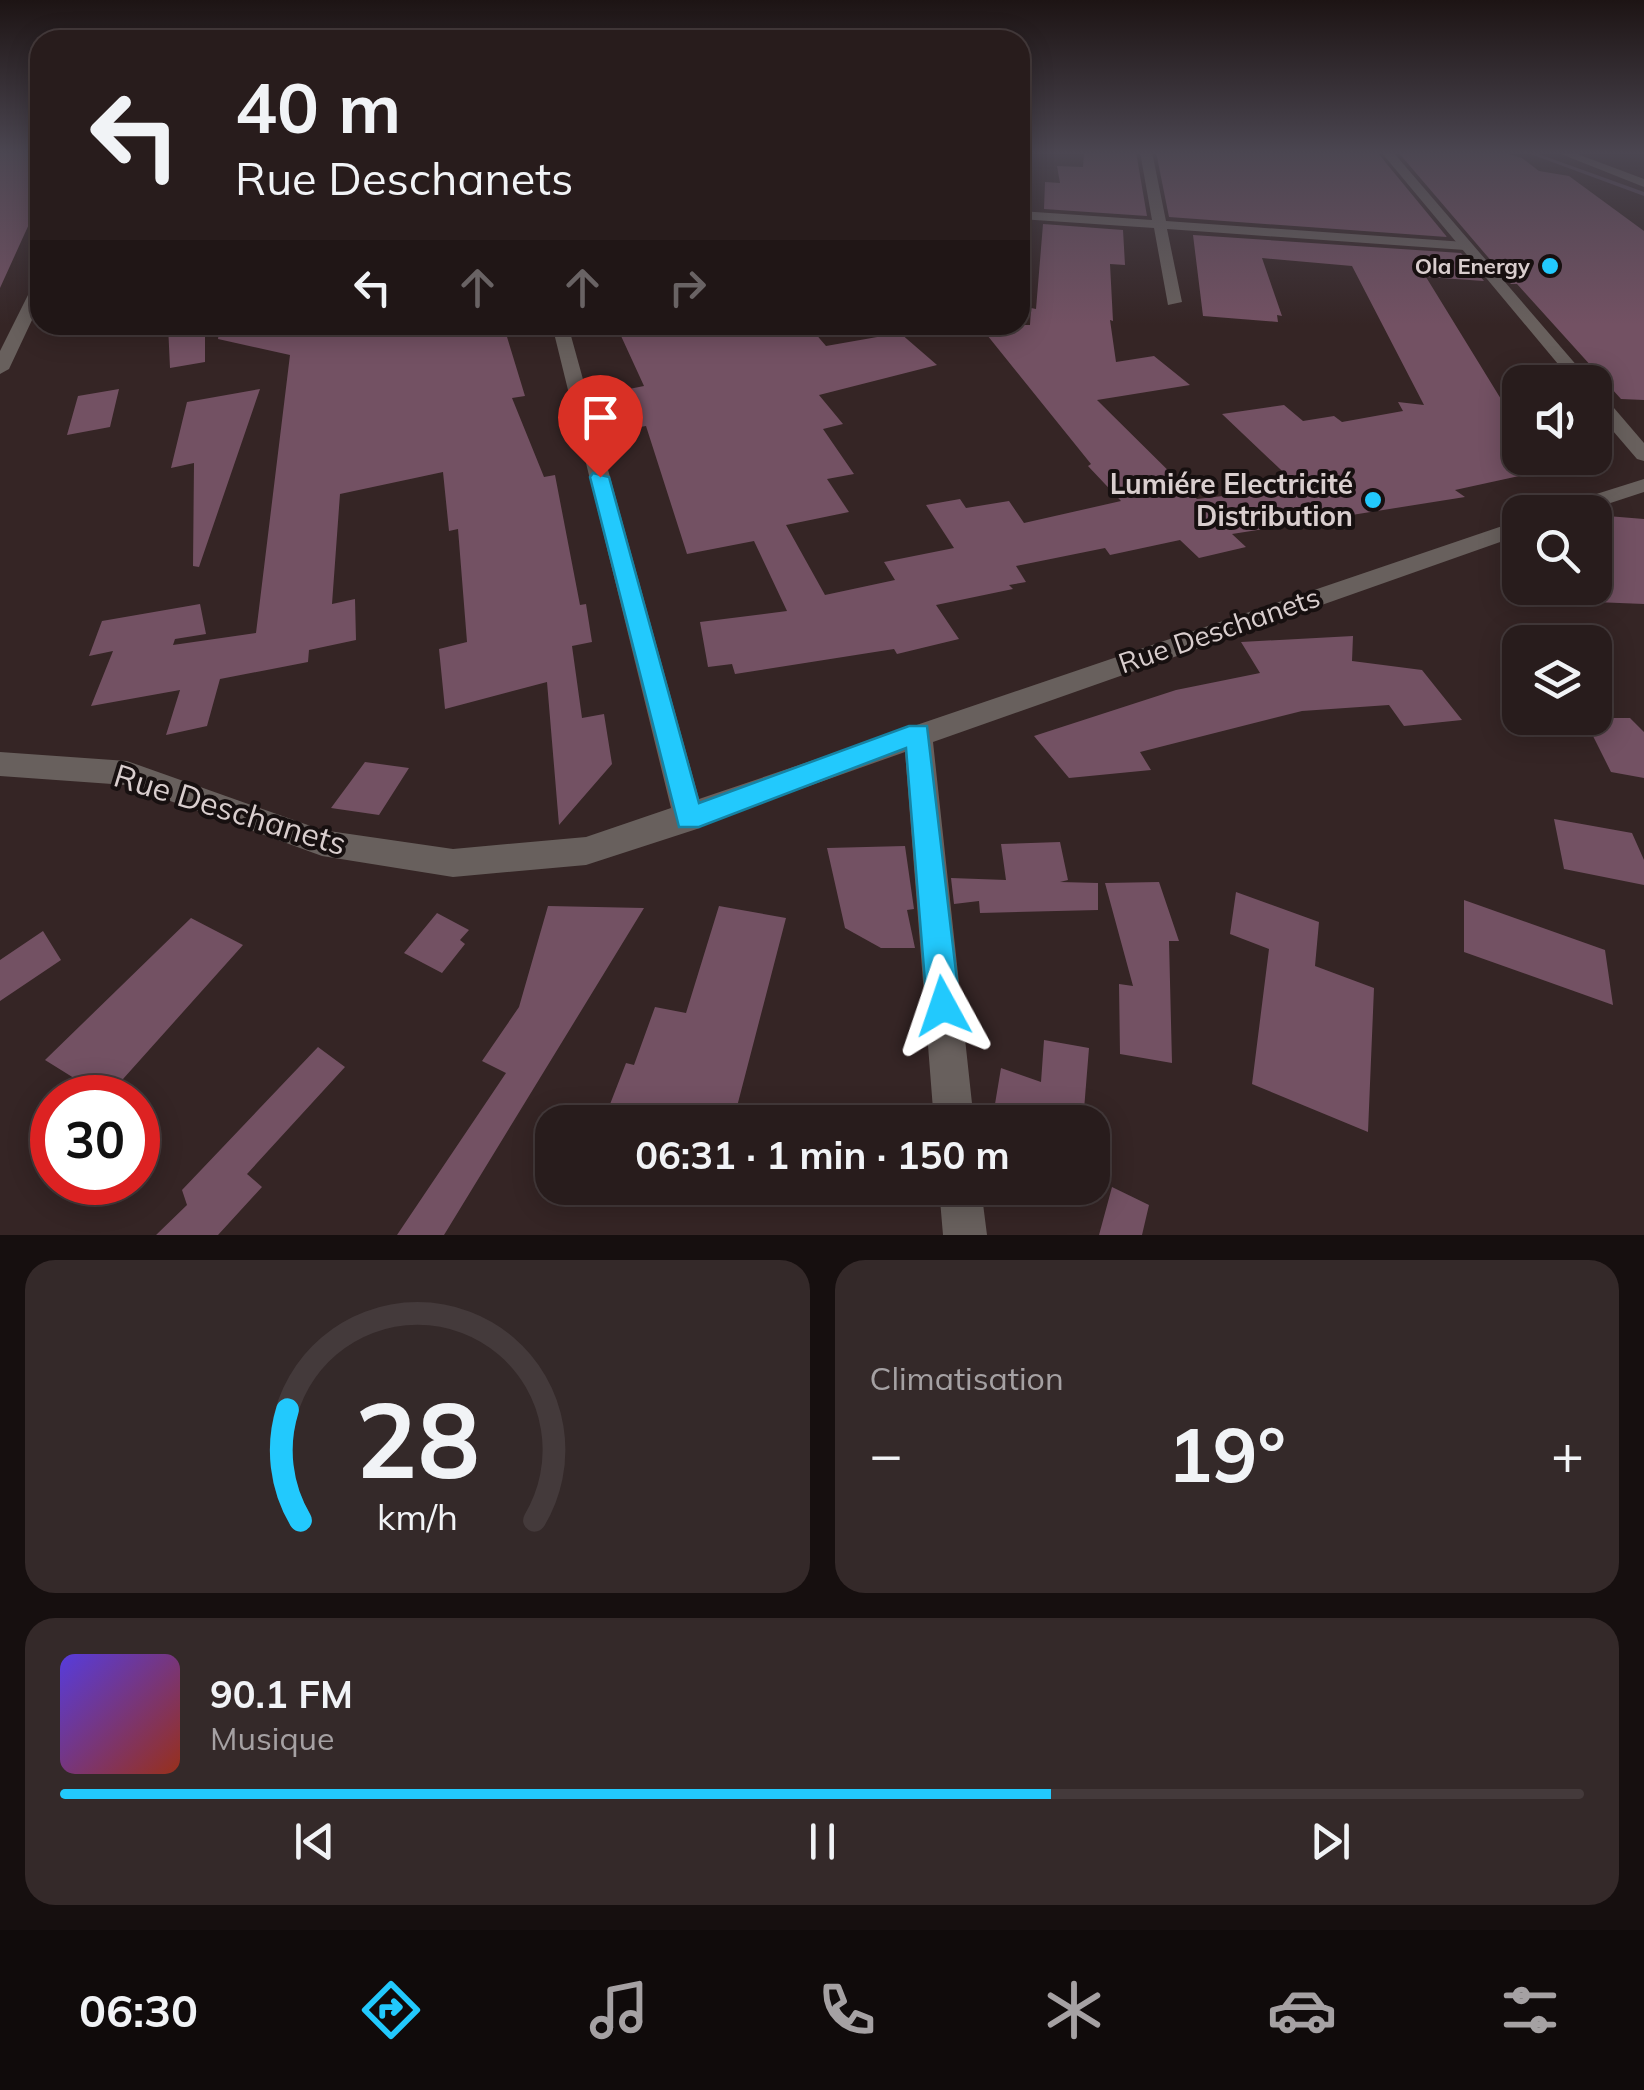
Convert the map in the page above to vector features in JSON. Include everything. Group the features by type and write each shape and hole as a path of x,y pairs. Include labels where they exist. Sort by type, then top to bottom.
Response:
{"street":[{"path":"1156,210 1174,302"},
{"path":"1435,210 1567,365"},
{"path":"1030,216 1465,246"},
{"path":"0,369 30,308"},
{"path":"563,335 689,818"},
{"path":"1612,418 1644,455"},
{"path":"1612,496 1644,485"},
{"name":"Rue Deschanets","path":"0,764 128,773 322,843 453,863 586,851 1502,533"},
{"path":"918,733 952,1105"},
{"path":"962,1205 965,1235"}],"building":[{"path":"0,210 30,210 30,222 0,288"},
{"path":"1053,210 1146,210 1147,216"},
{"path":"1168,210 1424,210 1447,237 1169,217"},
{"path":"1447,210 1615,210 1644,231 1644,400 1621,399 1612,389 1612,365 1590,365 1517,284 1511,284"},
{"path":"1043,224 1123,230 1125,265 1110,264 1113,321 1110,320 1116,362 1154,356 1190,385 1097,400 1197,499 1299,487 1222,414 1284,405 1303,421 1334,416 1342,422 1403,411 1398,402 1424,405 1352,266 1262,258 1282,316 1277,315 1278,322 1203,316 1193,235 1461,253 1484,281 1426,277 1502,401 1502,475 1523,475 1455,490 1465,497 1232,534 1246,547 1199,558 1180,540 1110,555 1105,548 1016,566 1026,582 1009,585 1013,589 936,605 959,639 897,654 894,649 735,674 732,664 708,667 700,622 787,611 754,541 687,554 646,426 640,427 619,391 644,386 621,335 817,335 826,346 902,335 937,365 819,395 843,424 823,429 854,474 827,479 849,512 786,525 825,595 895,580 884,562 954,548 926,505 960,499 966,508 1009,501 1024,523 1121,501 1088,466 1091,464 987,335 1030,335 1031,308 1036,309"},
{"path":"168,335 205,335 205,362 170,368"},
{"path":"219,335 506,335 525,396 512,398 544,477 555,475 580,605 586,604 592,642 572,646 582,718 604,714 612,764 559,825 547,682 445,709 439,649 467,642 458,529 449,531 443,472 340,494 332,604 355,599 356,640 309,650 308,662 220,679 207,726 166,735 180,690 91,706 113,651 89,656 102,621 200,604 206,634 175,639 173,645 256,633 290,355 218,339"},
{"path":"119,389 110,427 67,435 78,396"},
{"path":"260,389 199,567 193,566 194,463 171,468 187,402"},
{"path":"1612,516 1644,519 1644,604 1612,603"},
{"path":"1353,636 1352,661 1422,670 1462,720 1404,726 1389,705 1302,711 1140,752 1151,770 1069,778 1034,736 1176,690 1260,673 1241,642"},
{"path":"1612,718 1630,718 1644,732 1644,778 1611,772 1592,735 1612,735"},
{"path":"365,762 409,768 379,815 331,808"},
{"path":"1554,819 1632,833 1644,860 1644,885 1564,869"},
{"path":"1060,842 1068,880 1060,882 1098,883 1098,910 980,913 979,901 954,904 951,878 1006,880 1001,844"},
{"path":"905,846 914,909 907,910 915,948 881,948 845,928 827,848"},
{"path":"1159,882 1179,941 1169,941 1172,1063 1120,1054 1119,984 1133,986 1105,883"},
{"path":"1236,892 1319,922 1315,966 1374,988 1368,1132 1252,1084 1269,949 1230,934"},
{"path":"1464,900 1605,950 1613,1005 1464,952"},
{"path":"548,906 644,908 444,1235 397,1235 506,1073 482,1061 519,1007"},
{"path":"719,906 786,918 737,1105 610,1105 626,1063 634,1065 655,1007 686,1013"},
{"path":"437,913 469,930 460,940 465,944 442,973 404,953"},
{"path":"191,918 243,945 127,1075 69,1075 45,1060"},
{"path":"43,931 61,960 0,1001 0,960"},
{"path":"1044,1040 1089,1048 1084,1105 995,1105 1001,1068 1041,1082"},
{"path":"318,1047 345,1067 247,1174 262,1187 218,1235 156,1235 187,1205 182,1190"},
{"path":"1112,1187 1149,1205 1142,1235 1099,1235"}],"place":[{"name":"Ola Energy","path":"1550,266"},
{"name":"Lumiére Electricité Distribution","path":"1373,500"}],"route":[{"path":"600,477 689,818 918,733 943,1006"}]}
